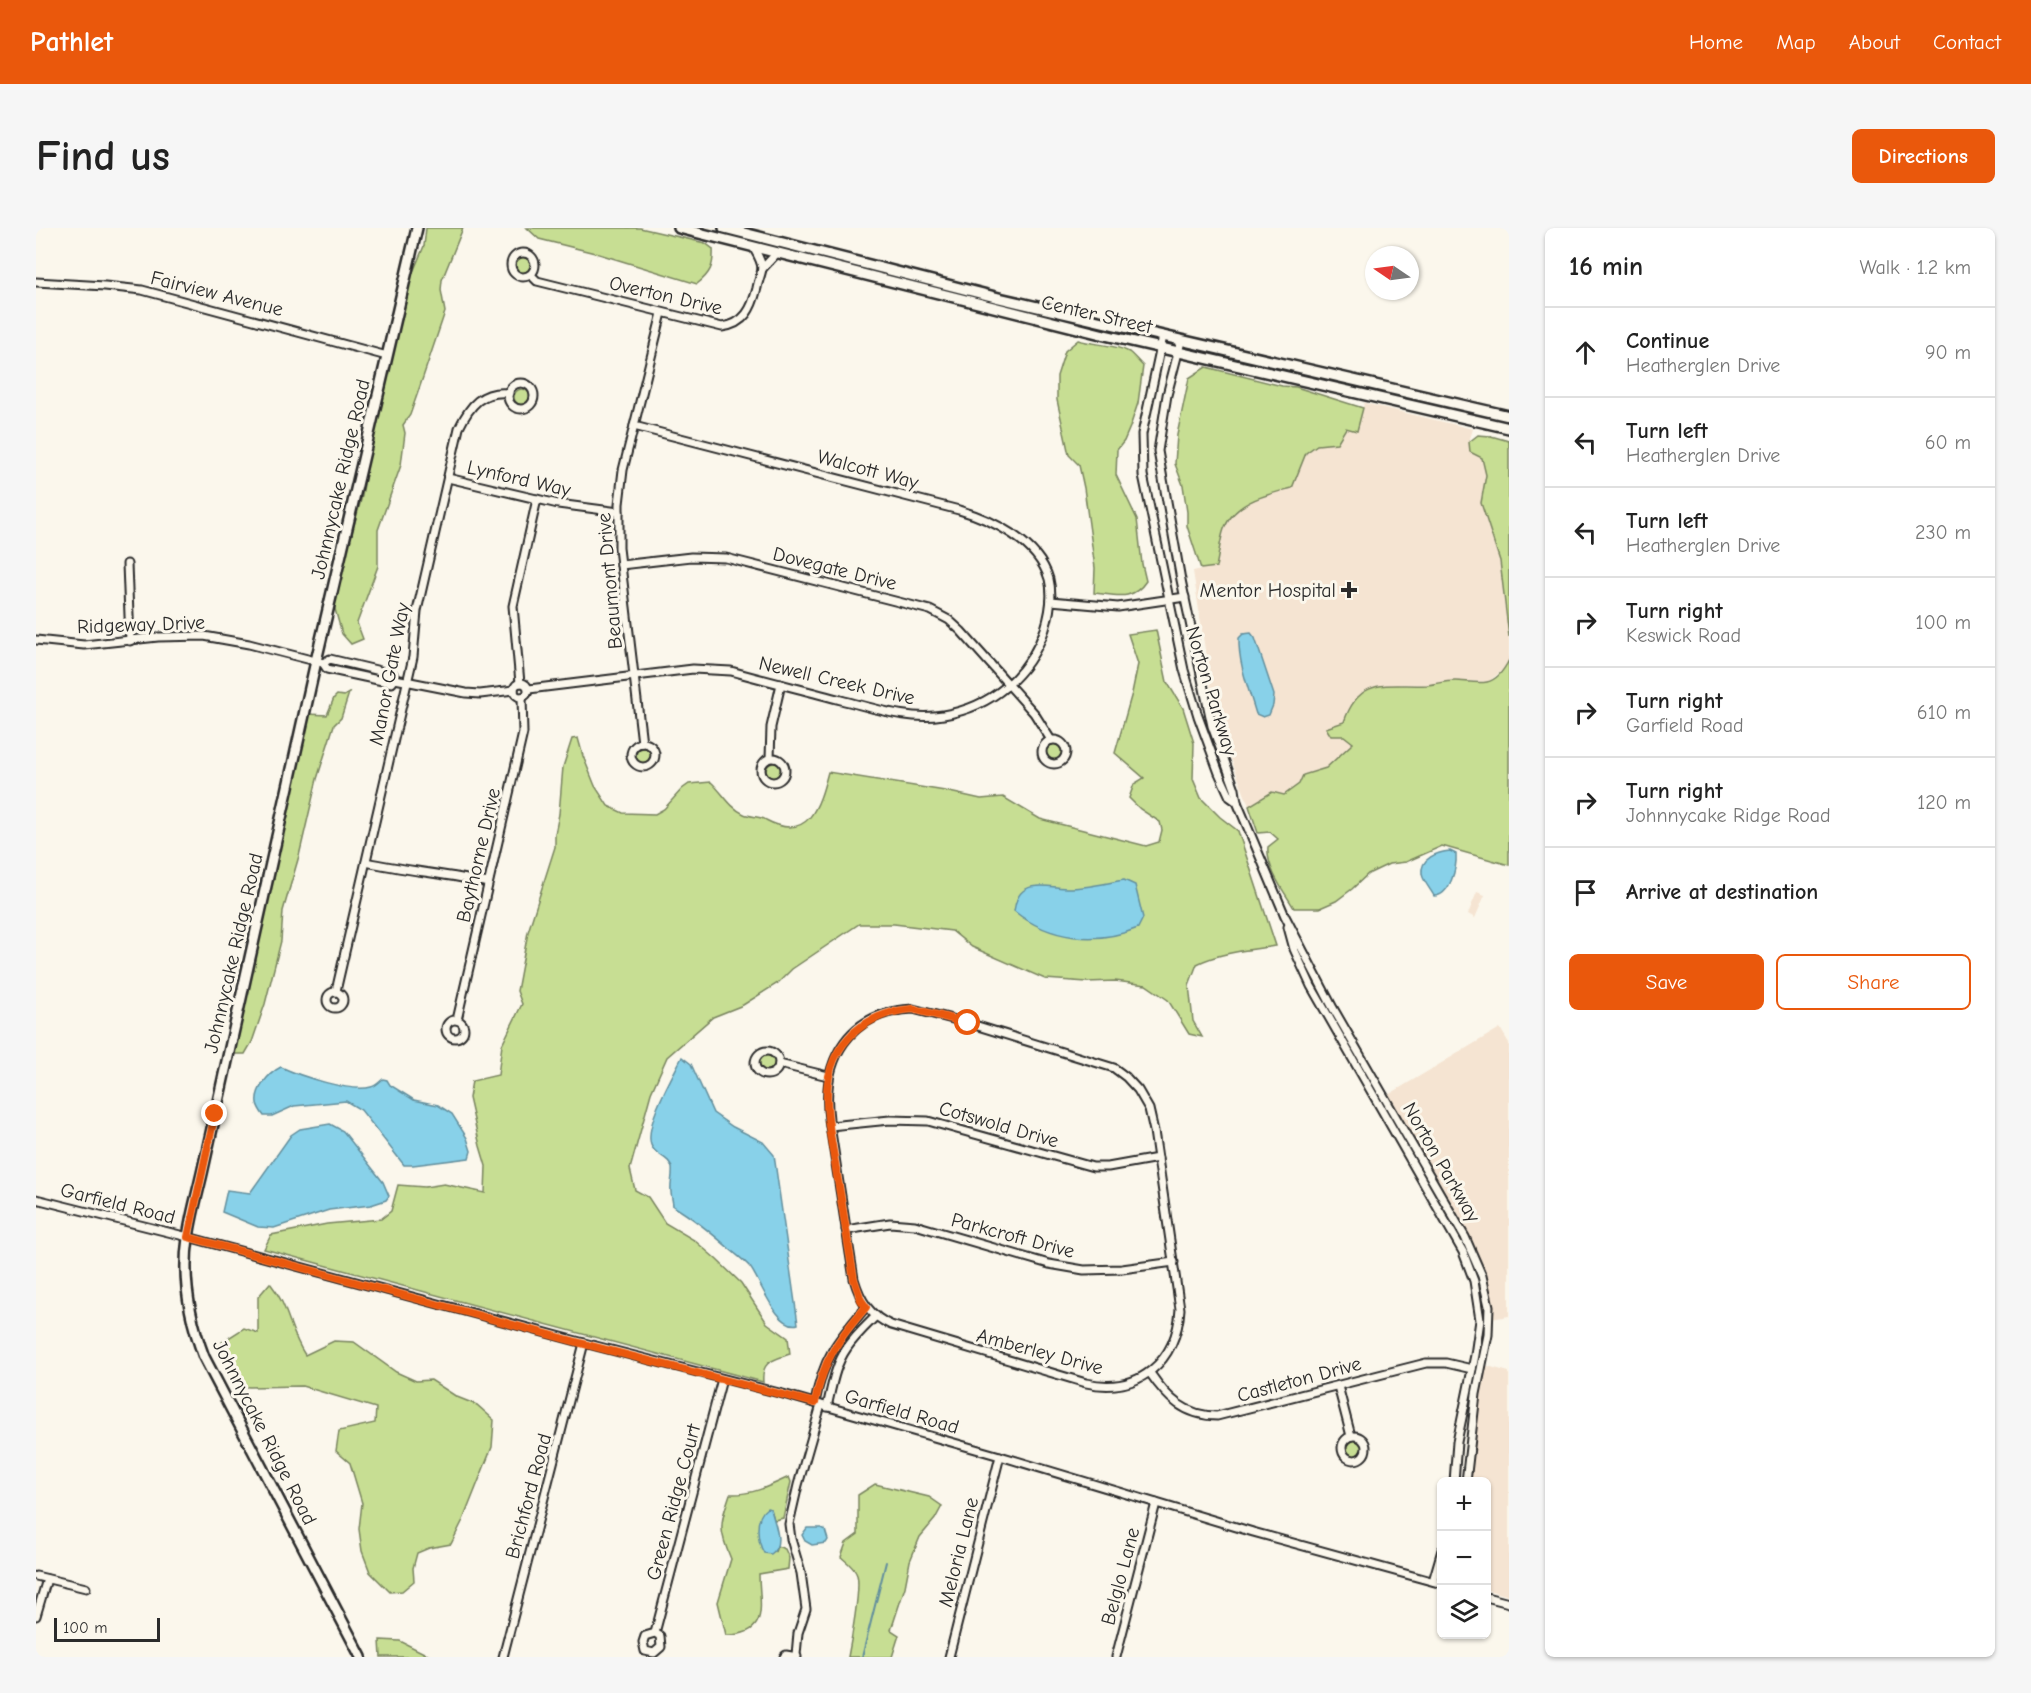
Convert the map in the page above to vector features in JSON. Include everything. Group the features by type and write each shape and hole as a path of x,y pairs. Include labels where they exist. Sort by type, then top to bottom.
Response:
{"main road":[{"name":"Johnnycake Ridge Road","path":"361,1657 204,1357 195,1334 190,1311 186,1261 188,1237 417,228"},
{"name":"Center Street","path":"679,228 1105,335 1509,428"},
{"name":"Center Street","path":"724,228 1107,324 1509,416"},
{"path":"1105,335 1107,324"}],"street":[{"path":"753,247 762,269"},
{"name":"Overton Drive","path":"531,275 537,281 716,327 735,325 746,316 762,269 777,254"},
{"name":"Fairview Avenue","path":"36,282 142,290 387,356"},
{"name":"Beaumont Drive","path":"642,743 621,565 619,512 623,471 662,313"},
{"name":"Norton Parkway","path":"1163,336 1142,434 1143,475 1184,670 1198,716 1230,797 1237,802"},
{"name":"Norton Parkway","path":"1181,340 1167,395 1158,451 1212,726 1235,789 1237,802 1278,902 1333,1008 1465,1237 1482,1276 1489,1306 1488,1335 1476,1394 1467,1477"},
{"name":"Manor Gate Way","path":"336,991 408,681 415,646 417,611 459,428 467,414 487,394 509,393"},
{"name":"Walcott Way","path":"634,426 973,514 1018,538 1035,554 1049,579 1051,601"},
{"name":"Lynford Way","path":"448,478 570,507 619,512"},
{"path":"520,682 513,606 537,500"},
{"name":"Dovegate Drive","path":"621,565 691,557 726,558 925,608 956,626 1034,713 1051,741"},
{"path":"127,564 130,641"},
{"path":"1051,601 1118,607 1185,597"},
{"name":"Newell Creek Drive","path":"529,689 693,669 713,669 731,671 891,712 922,717 943,716 970,709 1010,685 1029,663 1039,644 1047,623 1051,601"},
{"name":"Ridgeway Drive","path":"36,640 84,645 179,636 204,636 249,644 320,662"},
{"path":"320,662 330,659 393,674 395,679 471,694 514,690"},
{"path":"514,690 516,695 522,697 526,695 529,689 526,684 520,682"},
{"path":"514,690 520,682"},
{"path":"770,758 771,727 781,684"},
{"name":"Baythorne Drive","path":"457,1020 524,728 522,697"},
{"path":"366,862 404,871 458,876 488,883"},
{"name":"Norton Parkway","path":"1285,916 1294,949 1311,986 1463,1252 1474,1281 1480,1320 1457,1442 1454,1477"},
{"name":"Amberley Drive","path":"828,1076 841,1047 858,1029 877,1017 913,1009 968,1023 1114,1068 1138,1090 1149,1109 1158,1158 1180,1308 1178,1328 1172,1345 1150,1373 1121,1385 1096,1385 891,1325 871,1311"},
{"path":"779,1064 828,1076 826,1100 854,1279 861,1300 871,1311"},
{"name":"Cotswold Drive","path":"830,1126 890,1120 928,1121 1093,1167 1108,1167 1158,1158"},
{"name":"Garfield Road","path":"36,1199 188,1237 584,1344 821,1405 1253,1532 1437,1582"},
{"name":"Parkcroft Drive","path":"846,1230 890,1223 915,1225 1050,1264 1084,1270 1112,1270 1174,1262"},
{"path":"784,1657 786,1655 796,1656 798,1632 806,1609 801,1573 789,1524 821,1405 831,1352 844,1332 871,1311"},
{"path":"821,1405 842,1356 871,1311"},
{"name":"Brichford Road","path":"503,1657 584,1344"},
{"name":"Castleton Drive","path":"1150,1373 1166,1395 1176,1404 1189,1411 1208,1416 1222,1416 1426,1363 1446,1363 1472,1370"},
{"name":"Green Ridge Court","path":"655,1634 722,1379"},
{"path":"1338,1386 1350,1436"},
{"name":"Meloria Lane","path":"949,1657 1000,1456"},
{"name":"Belglo Lane","path":"1116,1657 1156,1503"},
{"path":"1433,1581 1437,1567"},
{"path":"36,1576 86,1588"},
{"path":"36,1616 47,1579"},
{"path":"1491,1598 1509,1603"}],"shaded area":[{"name":"Mentor Hospital","path":"1364,403 1473,429 1469,442 1470,452 1482,458 1486,475 1481,503 1500,561 1509,637 1509,660 1503,670 1488,682 1400,684 1348,710 1344,722 1344,736 1353,743 1326,768 1303,775 1299,784 1284,795 1272,792 1249,806 1215,716 1193,571 1216,566 1224,527 1241,505 1266,494 1291,488 1306,453 1317,445 1337,443 1346,428 1357,430"},
{"path":"1477,892 1485,895 1475,918 1468,914"},
{"path":"1500,1028 1509,1043 1509,1316 1491,1319 1490,1295 1476,1252 1388,1095"},
{"path":"1484,1365 1509,1372 1509,1596 1491,1591 1491,1477 1470,1477"}],"green space":[{"path":"426,228 463,228 442,280 441,290 445,312 410,415 403,425 405,433 401,465 378,530 378,566 357,623 363,639 351,644 342,634 333,602 362,496 370,449 411,277 424,246"},
{"path":"527,228 640,228 705,243 713,249 713,260 708,273 697,284 599,254 539,239"},
{"path":"520,257 526,257 531,265 529,271 520,273 515,268 515,262"},
{"path":"1078,340 1124,349 1143,366 1138,403 1124,441 1117,450 1116,475 1137,519 1146,581 1141,588 1129,595 1094,593 1095,568 1084,488 1079,465 1069,455 1057,400 1057,376 1065,351"},
{"path":"1206,367 1282,386 1296,387 1363,408 1357,431 1346,428 1337,443 1317,445 1306,453 1292,488 1252,501 1236,512 1224,529 1216,567 1201,569 1187,526 1183,485 1175,464 1177,435 1189,378"},
{"path":"519,389 525,389 530,397 528,403 519,405 514,400 514,394"},
{"path":"1478,435 1509,441 1509,637 1500,561 1481,503 1486,475 1482,458 1470,452 1469,442"},
{"path":"1156,630 1167,682 1183,708 1194,743 1193,779 1201,798 1238,831 1276,946 1226,954 1197,964 1189,985 1193,1021 1202,1037 1189,1034 1168,1000 1146,985 1115,981 1045,979 972,947 952,931 894,924 859,924 792,969 778,983 743,1005 713,1017 667,1057 651,1093 630,1169 635,1190 648,1197 665,1223 694,1240 716,1259 741,1283 767,1323 788,1338 790,1354 766,1365 763,1382 264,1249 271,1235 327,1224 381,1219 391,1211 398,1185 425,1187 444,1184 485,1193 486,1166 469,1098 472,1081 498,1075 502,1045 522,1004 517,991 528,932 555,847 563,767 572,739 578,738 595,786 608,806 623,813 655,814 664,809 689,784 711,782 739,811 781,826 793,827 802,824 816,808 828,772 981,799 1003,797 1040,819 1146,846 1159,842 1162,830 1160,822 1140,809 1129,798 1134,784 1144,778 1115,753 1138,664 1128,634"},
{"path":"1509,660 1509,865 1442,846 1406,862 1389,864 1368,874 1336,901 1320,908 1294,908 1276,879 1268,855 1268,847 1278,839 1270,832 1258,833 1249,806 1272,792 1284,795 1299,784 1303,775 1326,768 1353,743 1344,736 1331,736 1326,728 1344,722 1358,697 1367,690 1388,685 1427,685 1448,681 1487,682 1503,670"},
{"path":"349,693 341,718 334,725 317,779 283,911 281,941 265,1004 252,1042 245,1054 231,1054 308,714 327,715 337,695 344,696"},
{"path":"1054,744 1060,746 1062,752 1060,758 1054,760 1048,758 1046,752 1048,746"},
{"path":"644,748 650,750 652,756 650,762 644,764 638,762 636,756 638,750"},
{"path":"774,763 780,765 782,771 780,777 774,779 768,777 766,771 768,765"},
{"path":"766,1054 772,1057 775,1063 772,1069 766,1072 760,1069 757,1063 760,1057"},
{"path":"270,1283 281,1301 295,1337 305,1355 334,1341 354,1342 396,1372 416,1381 431,1380 457,1397 477,1405 494,1420 492,1447 451,1544 417,1553 413,1568 414,1581 402,1591 390,1592 370,1572 362,1551 359,1529 362,1503 350,1463 336,1451 339,1431 375,1423 376,1408 302,1386 233,1385 222,1342 244,1328 258,1333 258,1297"},
{"path":"1354,1439 1360,1442 1363,1448 1360,1454 1354,1457 1348,1454 1345,1448 1348,1442"},
{"path":"789,1477 791,1482 783,1518 774,1520 771,1509 775,1552 777,1546 785,1549 789,1558 788,1569 759,1574 760,1607 756,1624 750,1630 740,1634 726,1635 718,1602 731,1559 722,1533 724,1513 730,1494 768,1487"},
{"path":"875,1484 929,1497 942,1506 935,1519 920,1537 910,1561 905,1587 891,1630 899,1635 892,1657 848,1657 858,1581 854,1570 841,1557 846,1543 858,1534 858,1495"},
{"path":"380,1640 400,1641 432,1657 381,1657"}],"water":[{"path":"1251,633 1255,638 1274,695 1269,715 1263,717 1256,714 1240,657 1239,638 1243,634"},
{"path":"1450,851 1456,854 1451,880 1440,895 1434,896 1424,880 1422,868 1431,857"},
{"path":"1124,880 1135,885 1143,918 1138,928 1122,933 1090,938 1058,934 1028,921 1014,911 1021,893 1034,886 1075,888"},
{"path":"682,1057 691,1064 713,1113 733,1127 763,1142 774,1155 798,1324 790,1324 776,1312 746,1263 704,1227 673,1206 671,1164 653,1149 650,1136 660,1100"},
{"path":"281,1067 313,1079 352,1088 371,1087 383,1079 387,1080 390,1085 414,1100 438,1105 452,1114 467,1138 471,1151 469,1158 404,1165 361,1110 346,1101 294,1106 272,1116 264,1116 257,1103 258,1092 268,1077"},
{"path":"330,1124 343,1131 383,1182 389,1196 386,1200 371,1205 329,1210 274,1228 258,1227 222,1212 227,1190 250,1193 291,1135 300,1129"},
{"path":"767,1508 771,1509 778,1539 775,1550 771,1554 764,1553 758,1536 758,1523"},
{"path":"807,1528 825,1530 828,1540 826,1543 812,1545 805,1541 802,1535"}],"waterway":[{"path":"862,1657 886,1562"}],"place":[{"name":"Mentor Hospital","path":"1349,590"}],"route":[{"path":"215,1114 188,1237 584,1344 815,1403 831,1352 844,1332 866,1307 861,1300 854,1279 826,1100 831,1066 849,1036 877,1017 892,1012 924,1010 968,1023"}]}
